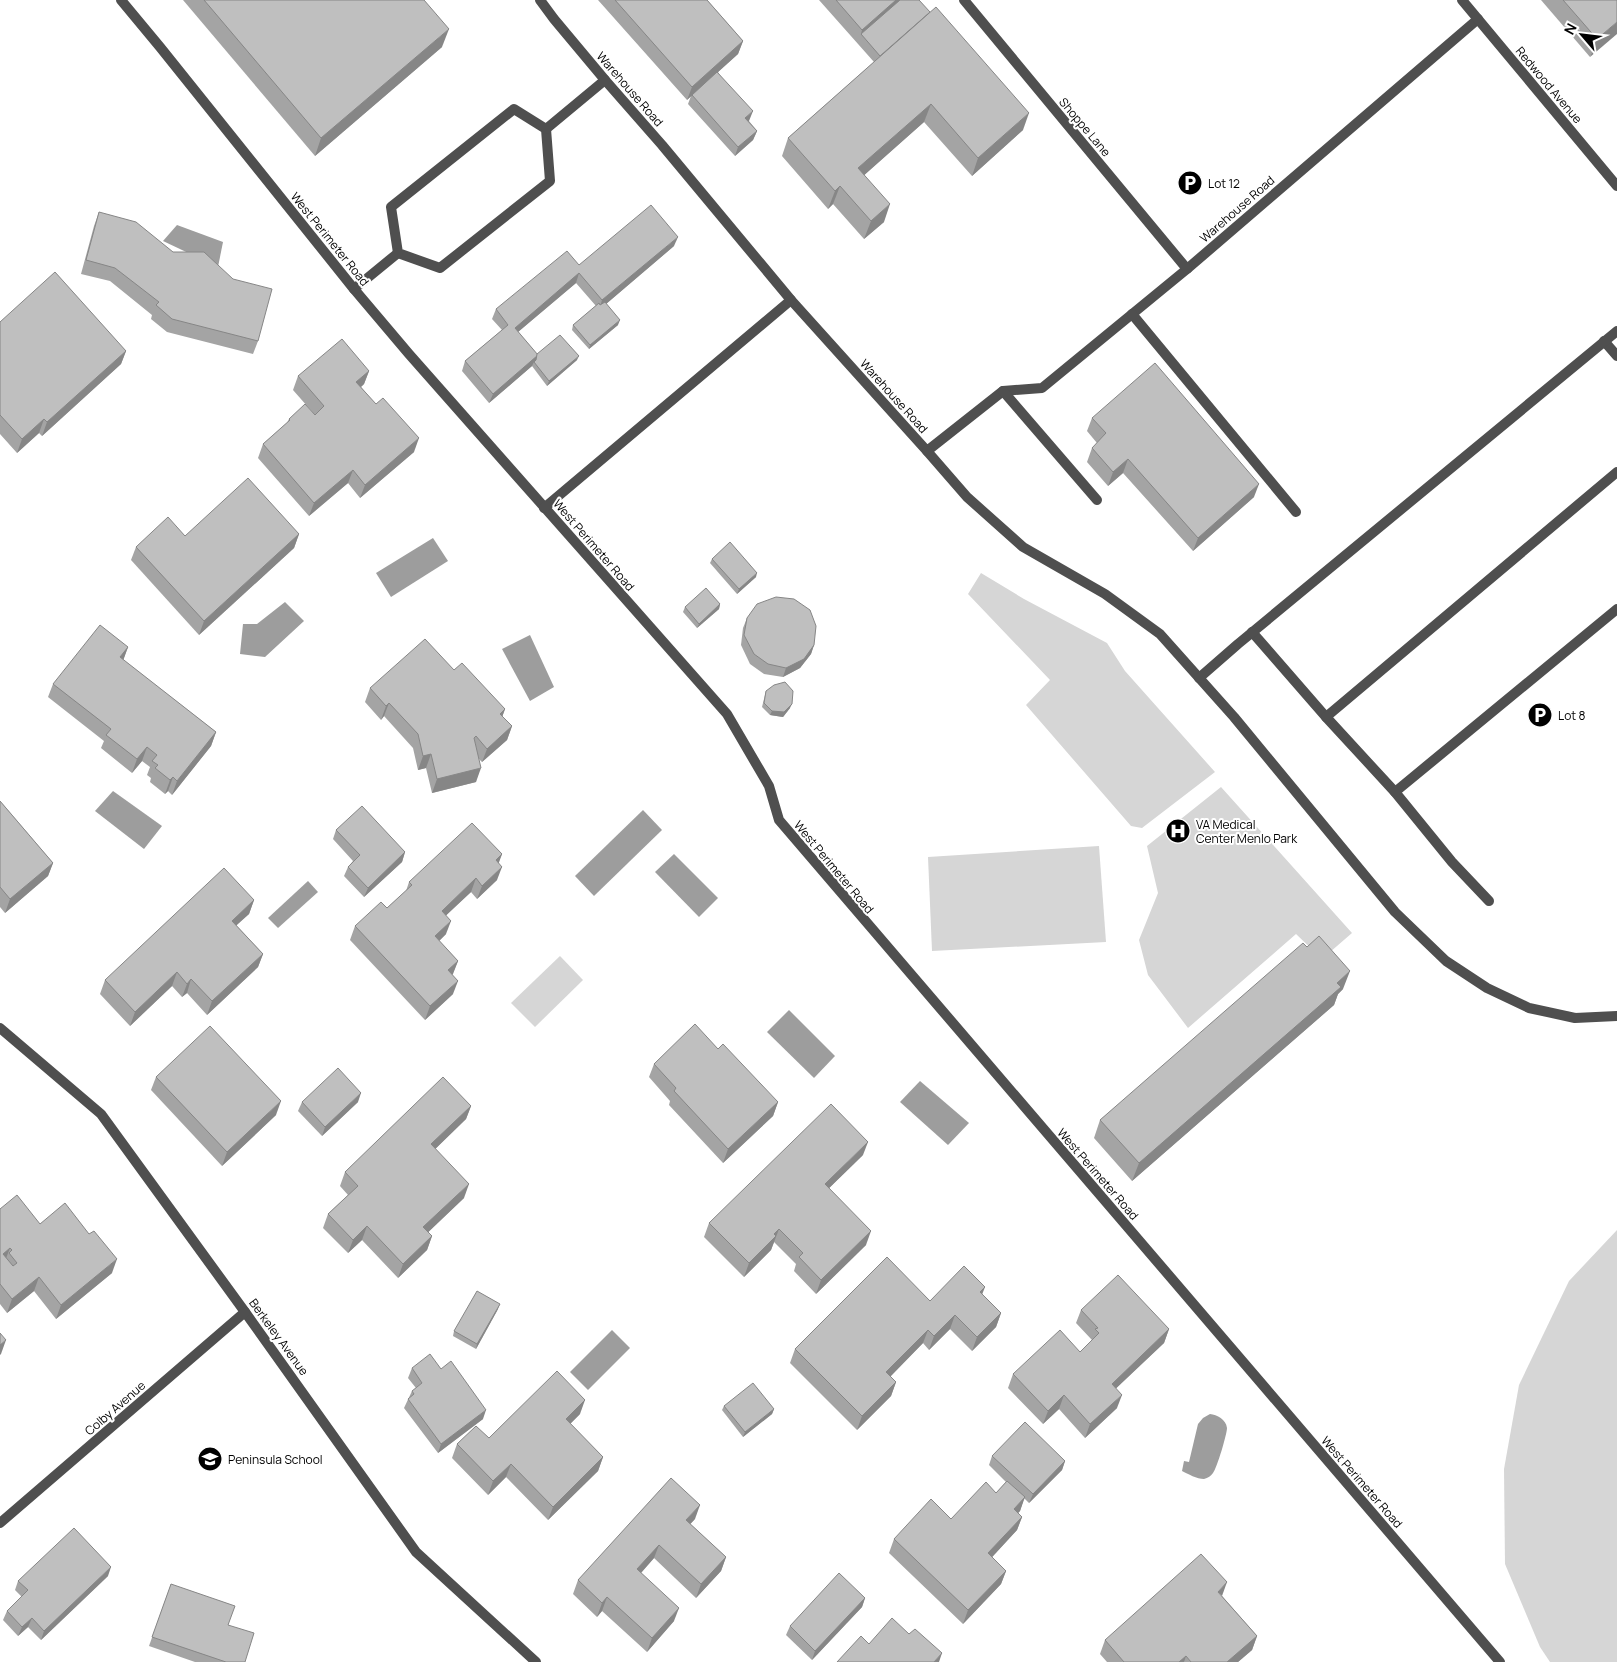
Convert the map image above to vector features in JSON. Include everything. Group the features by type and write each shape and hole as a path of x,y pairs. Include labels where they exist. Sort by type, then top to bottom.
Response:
{"street":[{"name":"West Perimeter Road","path":"121,0 354,289 726,714 768,786 779,820 1500,1662"},
{"name":"Warehouse Road","path":"540,0 791,300 927,451 1002,391 1042,388 1186,269 1478,19"},
{"name":"Shoppe Lane","path":"964,0 1186,269"},
{"name":"Redwood Avenue","path":"1462,0 1617,186"},
{"path":"546,129 605,80"},
{"path":"398,253 391,207 514,109 546,129"},
{"path":"398,253 440,268 550,181 546,129"},
{"path":"354,289 398,253"},
{"path":"544,508 791,300"},
{"path":"1132,314 1296,512"},
{"path":"1199,678 1252,632 1617,331"},
{"path":"1604,341 1617,356"},
{"path":"1002,391 1097,500"},
{"path":"927,451 968,497 1023,547 1105,594 1160,634 1234,717 1395,912 1446,960 1487,988 1529,1008 1574,1018 1617,1016"},
{"path":"1326,717 1617,472"},
{"path":"1395,792 1617,609"},
{"path":"1252,632 1395,792 1452,862 1489,901"},
{"name":"Berkeley Avenue","path":"0,1028 101,1114 246,1312 416,1552 536,1662"},
{"name":"Colby Avenue","path":"0,1523 246,1312"}],"shaded area":[{"path":"177,225 223,242 218,267 163,241"},
{"path":"433,538 448,561 391,597 376,573"},
{"path":"981,573 1024,599 1107,643 1125,671 1215,772 1142,828 1131,826 1026,705 1050,680 968,594"},
{"path":"285,602 304,621 265,657 240,654 243,624 257,624"},
{"path":"530,635 554,687 530,701 502,649"},
{"path":"1221,787 1352,933 1322,959 1296,934 1188,1028 1148,975 1139,940 1158,893 1147,846"},
{"path":"113,791 162,826 144,849 95,811"},
{"path":"643,810 662,830 594,896 575,876"},
{"path":"1099,846 1106,942 932,951 928,857"},
{"path":"674,854 718,898 699,917 655,872"},
{"path":"308,881 318,892 278,928 268,918"},
{"path":"560,956 583,980 535,1027 511,1003"},
{"path":"789,1010 835,1056 814,1078 767,1032"},
{"path":"920,1081 969,1123 948,1145 900,1102"},
{"path":"1617,1230 1617,1662 1550,1662 1540,1647 1505,1564 1504,1469 1519,1385 1569,1281"},
{"path":"612,1330 630,1348 588,1390 570,1372"},
{"path":"1210,1414 1218,1416 1223,1420 1227,1431 1215,1470 1209,1477 1201,1479 1182,1471 1184,1461 1189,1462 1198,1424"}],"building":[{"path":"204,0 424,0 449,29 321,138"},
{"path":"615,0 707,0 743,41 692,87"},
{"path":"836,0 896,0 862,30"},
{"path":"900,0 919,0 930,12 880,56 861,34"},
{"path":"1563,0 1617,0 1617,22 1597,39"},
{"path":"936,7 1029,113 978,158 931,104 858,168 890,204 871,221 840,186 835,191 788,138"},
{"path":"717,72 753,111 745,118 757,131 738,147 692,95"},
{"path":"651,205 678,237 602,300 579,273 515,328 538,355 493,394 465,361 508,325 496,309 567,251 579,265"},
{"path":"99,212 136,222 173,252 204,252 233,279 272,289 258,341 172,319 156,305 159,302 115,268 86,260"},
{"path":"55,272 126,351 47,422 44,419 22,439 0,415 0,322"},
{"path":"605,302 620,320 590,345 573,325 599,303 600,305"},
{"path":"560,335 579,356 549,381 534,362 537,354"},
{"path":"342,339 369,371 356,382 376,404 383,398 419,438 365,485 353,470 314,503 263,444 305,404 315,415 324,406 298,376"},
{"path":"1155,363 1259,484 1198,538 1128,459 1113,472 1092,448 1106,433 1092,418"},
{"path":"248,478 299,534 204,621 136,547 168,517 185,536"},
{"path":"730,542 757,573 739,589 712,559"},
{"path":"706,588 720,604 699,624 685,607"},
{"path":"776,597 794,599 810,610 816,626 814,645 804,659 786,668 768,664 754,654 744,635 747,618 757,604"},
{"path":"100,625 128,647 120,657 216,732 177,781 173,777 170,780 155,768 158,765 152,761 157,755 147,747 137,759 106,735 111,729 53,684"},
{"path":"425,639 454,670 462,663 505,709 500,714 512,726 487,749 476,736 474,738 481,768 437,779 431,754 423,756 418,734 389,703 386,706 370,688"},
{"path":"785,682 793,691 792,704 784,712 772,711 764,703 766,691 774,685"},
{"path":"0,801 53,863 10,899 0,887"},
{"path":"362,806 405,852 368,888 348,867 360,855 336,830"},
{"path":"472,823 502,854 496,860 502,867 482,886 476,878 442,911 451,921 435,936 458,961 448,970 458,981 430,1006 355,926 381,902 387,908 412,885 409,882"},
{"path":"224,868 254,900 232,921 263,954 212,1001 191,979 187,984 177,972 135,1012 105,980"},
{"path":"1319,936 1350,971 1337,983 1341,987 1139,1163 1100,1120 1303,943 1307,947"},
{"path":"695,1024 718,1049 723,1044 778,1102 728,1149 674,1091 676,1088 654,1064"},
{"path":"210,1026 281,1101 227,1152 156,1077"},
{"path":"338,1068 361,1093 325,1127 302,1102"},
{"path":"443,1077 471,1106 431,1144 469,1184 423,1227 432,1236 403,1264 367,1226 353,1240 328,1214 358,1186 345,1172"},
{"path":"831,1104 868,1142 825,1184 871,1231 821,1280 799,1257 803,1253 779,1229 774,1234 776,1236 749,1263 709,1223"},
{"path":"17,1195 40,1224 65,1203 89,1234 94,1231 117,1259 61,1305 39,1277 12,1299 0,1284 0,1209","holes":["10,1248 12,1250 9,1253 17,1263 13,1266 3,1254"]},
{"path":"887,1257 930,1301 964,1266 985,1287 980,1292 1001,1313 977,1337 955,1315 934,1336 928,1330 886,1372 896,1382 862,1416 795,1349"},
{"path":"1118,1275 1169,1329 1112,1384 1122,1395 1090,1424 1064,1395 1048,1411 1013,1374 1060,1330 1080,1352 1099,1333 1095,1329 1098,1328 1081,1310"},
{"path":"477,1291 500,1304 477,1344 454,1331"},
{"path":"0,1333 6,1340 0,1345"},
{"path":"430,1354 441,1369 451,1361 486,1410 441,1444 408,1399 414,1394 412,1391 422,1383 412,1368"},
{"path":"557,1371 585,1400 566,1419 603,1457 553,1507 511,1464 493,1481 457,1444 476,1426 489,1438"},
{"path":"753,1383 774,1409 745,1432 724,1406"},
{"path":"1025,1422 1065,1461 1033,1494 992,1456"},
{"path":"671,1478 700,1505 686,1520 726,1557 701,1584 659,1545 637,1569 679,1608 652,1638 607,1597 602,1603 578,1580"},
{"path":"1007,1481 1025,1497 1014,1509 1022,1517 988,1553 1006,1571 968,1610 894,1539 931,1499 951,1519 986,1482 996,1493"},
{"path":"74,1528 111,1567 44,1631 32,1618 22,1627 7,1611 28,1590 18,1581"},
{"path":"1201,1554 1227,1582 1218,1592 1257,1636 1227,1662 1191,1662 1186,1656 1179,1662 1124,1662 1105,1640"},
{"path":"839,1573 865,1598 815,1651 790,1626"},
{"path":"171,1584 235,1606 228,1625 254,1633 245,1662 226,1662 152,1637"},
{"path":"892,1618 909,1634 915,1629 942,1653 934,1662 837,1662 861,1636 869,1644"}],"place":[{"name":"Lot 12","path":"1190,183"},
{"name":"Lot 8","path":"1540,715"},
{"name":"VA Medical Center Menlo Park","path":"1178,831"},
{"name":"Peninsula School","path":"210,1459"}]}
